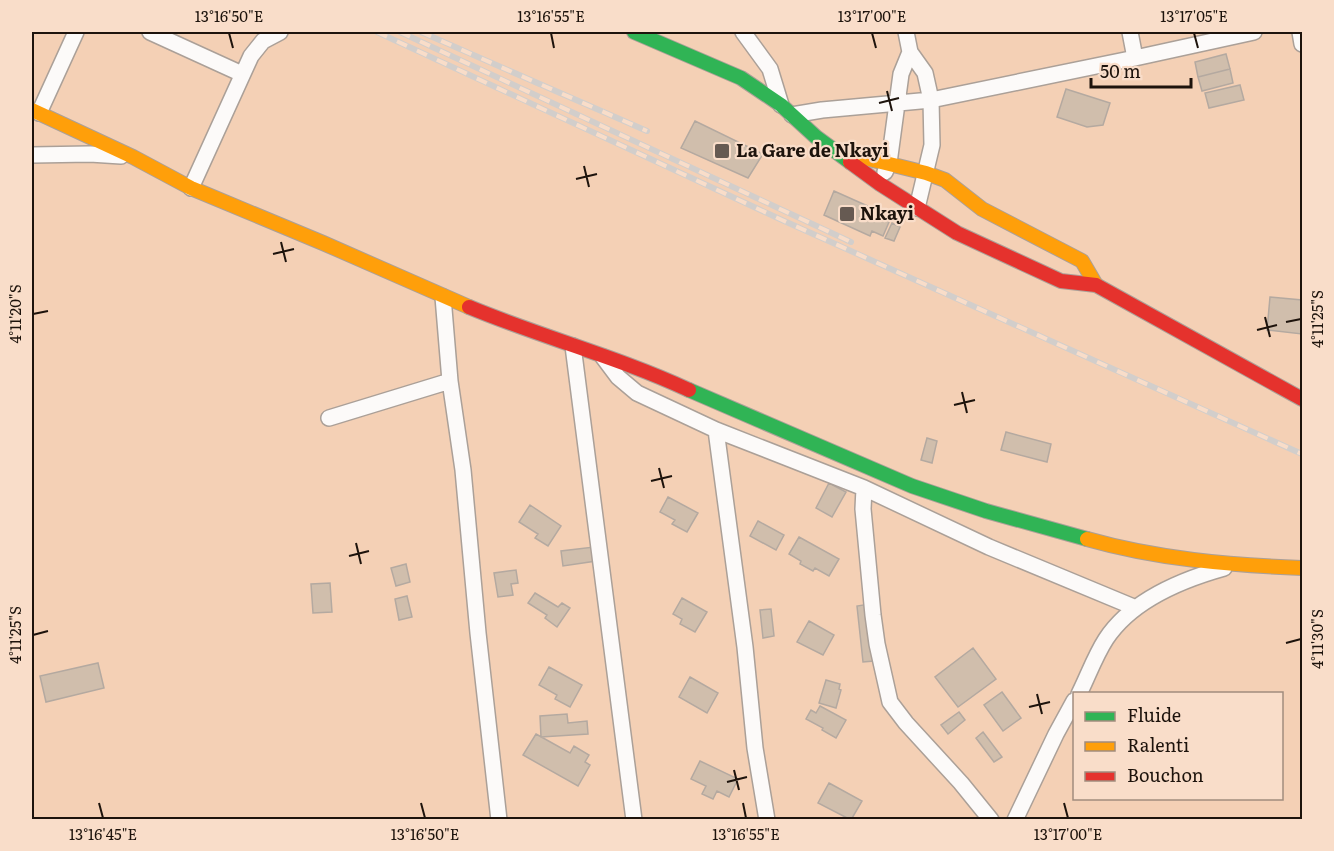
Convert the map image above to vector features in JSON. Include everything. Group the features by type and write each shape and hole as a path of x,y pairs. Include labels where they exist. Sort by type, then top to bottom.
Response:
{"street":[{"path":"75,32 35,111 133,157 191,188 323,243 443,297 525,330 658,376 912,486 986,511 1110,546 1194,561 1302,568"},
{"path":"150,32 242,74"},
{"path":"191,188 251,56 263,41 280,32"},
{"path":"634,32 741,78 786,110 816,137 879,184 957,233 1061,281 1096,285 1302,399"},
{"path":"743,32 770,69 786,110"},
{"path":"906,32 910,52 925,73 931,100 932,145 917,208"},
{"path":"1130,32 1135,58"},
{"path":"786,110 822,110 931,100 1254,32"},
{"path":"1300,32 1302,44"},
{"path":"879,184 889,163 901,74 910,52"},
{"path":"32,154 133,157"},
{"path":"850,162 866,158 926,172 945,180 982,209 1082,261 1096,285"},
{"path":"443,297 450,381 463,470 478,633 499,819"},
{"path":"573,346 634,819"},
{"path":"603,357 618,377 637,393 716,430 864,488 989,547 1136,608"},
{"path":"329,418 450,381"},
{"path":"716,430 745,647 755,748 767,819"},
{"path":"864,488 863,509 873,615 890,702 991,819"},
{"path":"1080,692 1106,639 1136,608 1186,581 1236,565"},
{"path":"1015,819 1073,703"}],"shaded area":[{"path":"32,32 1302,32 1302,819 32,819"}],"building":[{"path":"1226,54 1230,69 1198,77 1195,62"},
{"path":"1230,69 1233,83 1202,91 1198,77"},
{"path":"1240,85 1244,100 1209,108 1205,93"},
{"path":"1066,89 1110,103 1103,125 1087,127 1057,117"},
{"name":"La Gare de Nkayi","path":"695,121 763,154 748,178 681,148"},
{"path":"834,191 881,212 879,217 889,222 883,236 872,231 870,236 824,215"},
{"path":"892,223 900,227 894,241 885,238"},
{"path":"1270,297 1302,300 1302,334 1267,330"},
{"path":"1006,432 1051,444 1047,462 1001,450"},
{"path":"927,438 937,441 932,463 921,460"},
{"path":"829,483 846,492 832,517 816,508"},
{"path":"668,497 698,513 687,532 672,524 675,520 660,512"},
{"path":"530,505 561,526 548,546 535,538 538,534 519,522"},
{"path":"758,521 784,535 776,550 750,536"},
{"path":"799,537 839,559 829,576 815,568 813,571 800,564 801,561 789,554"},
{"path":"594,547 596,561 563,566 561,551"},
{"path":"406,564 410,582 396,586 391,568"},
{"path":"516,570 518,583 511,584 513,595 498,597 494,573"},
{"path":"330,583 332,612 313,613 311,584"},
{"path":"535,593 558,607 562,603 570,608 557,627 545,618 547,615 528,603"},
{"path":"407,596 412,617 399,620 395,599"},
{"path":"682,598 707,612 695,632 680,624 682,619 673,614"},
{"path":"869,604 874,661 863,662 857,606"},
{"path":"771,609 774,636 763,638 760,610"},
{"path":"809,621 834,635 823,655 797,642"},
{"path":"973,648 996,679 958,707 935,677"},
{"path":"98,663 104,688 46,702 40,676"},
{"path":"549,667 582,685 570,707 555,699 557,695 539,685"},
{"path":"690,677 718,693 707,713 679,697"},
{"path":"826,680 840,684 839,689 841,690 836,708 819,703"},
{"path":"1002,692 1021,718 1003,731 984,705"},
{"path":"820,706 846,720 836,738 806,719 811,710 816,713"},
{"path":"959,712 965,720 948,734 941,725"},
{"path":"567,714 568,723 587,721 588,734 541,737 540,716"},
{"path":"983,732 1002,757 994,762 976,738"},
{"path":"536,734 570,753 574,746 589,755 585,762 590,765 578,786 523,755"},
{"path":"700,761 738,779 729,797 717,791 713,799 702,794 706,786 691,779"},
{"path":"829,783 862,801 851,820 818,803"}],"railway":[{"path":"377,32 782,220 1302,454"},
{"path":"400,32 851,242"},
{"path":"421,32 647,131"}],"traffic: fast":[{"path":"634,32 741,78 781,105 816,137 850,162"},
{"path":"689,390 912,486 986,511 1087,539"}],"traffic: slow":[{"path":"32,110 133,157 191,188 469,307"},
{"path":"850,162 865,158 945,180 982,209 1082,261 1096,285"},
{"path":"1087,539 1140,552 1193,560 1302,568"}],"traffic: jam":[{"path":"850,162 957,233 1061,281 1096,285 1302,399"},
{"path":"469,307 635,367 689,390"}],"place":[{"name":"La Gare de Nkayi","path":"722,151"},
{"name":"Nkayi","path":"847,214"}]}
